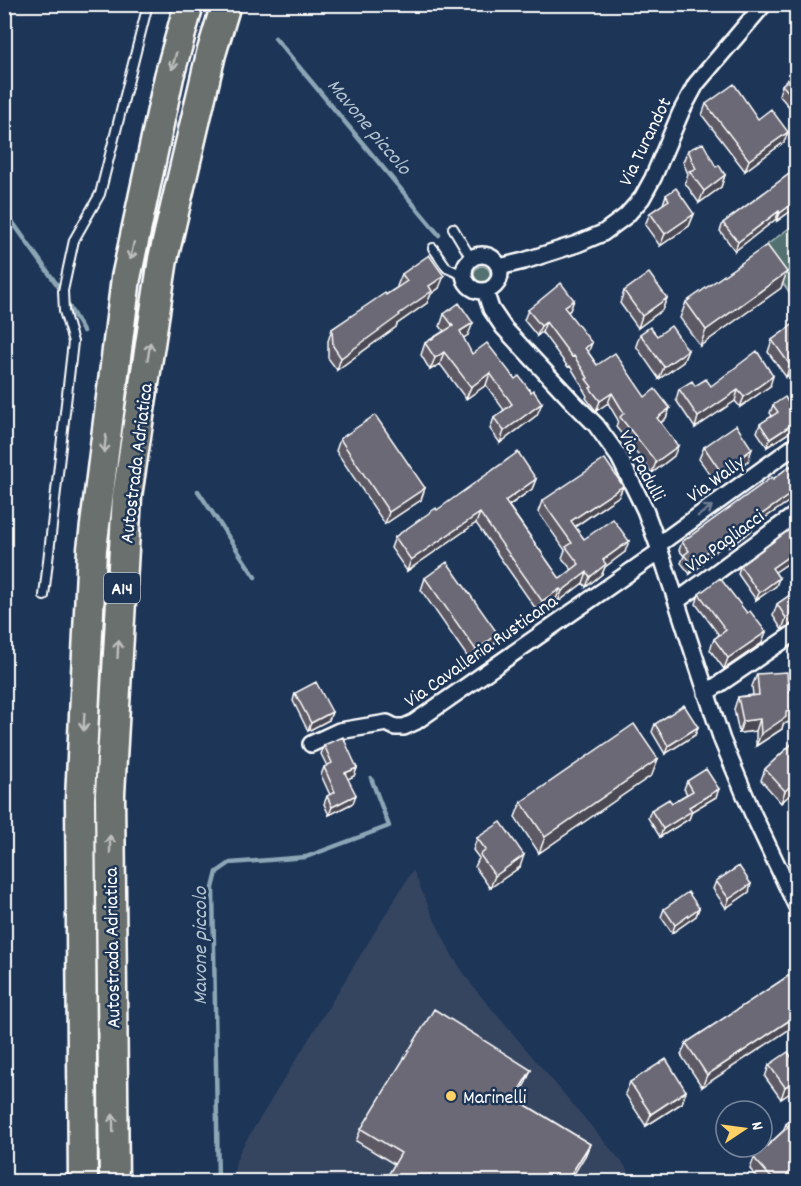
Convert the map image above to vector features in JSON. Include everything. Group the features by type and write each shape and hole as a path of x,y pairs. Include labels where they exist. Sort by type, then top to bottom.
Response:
{"highway":[{"name":"Autostrada Adriatica","path":"83,1182 80,799 92,549 126,278 169,77 189,4"},
{"name":"Autostrada Adriatica","path":"114,1182 110,794 127,496 164,259 211,54 226,4"}],"street":[{"name":"Via Turandot","path":"499,267 595,237 626,216 642,198 653,178 681,112 696,84 764,4"},
{"path":"463,275 465,265 471,258 482,254 487,255 496,262 500,273 496,285 485,291"},
{"name":"Via Padulli","path":"463,275 466,283 474,290 485,291 491,309 504,328 596,424 619,457 645,510 659,548 722,740 752,812 796,905"},
{"name":"Via Wally","path":"659,548 796,445"},
{"name":"Via Pagliacci","path":"677,601 796,514"},
{"name":"Via Cavalleria Rusticana","path":"311,744 339,731 387,723 395,727 404,727 415,722 659,548"},
{"path":"706,693 796,632"}],"lane":[{"path":"44,596 73,342 64,311 63,291 74,240 100,194 148,4"},
{"path":"453,228 471,258"},
{"path":"433,248 447,268 463,275"}],"shaded area":[{"path":"413,870 453,957 474,988 625,1166 634,1181 233,1182 236,1161 241,1149"}],"green space":[{"path":"796,223 796,302 760,250"},
{"path":"479,266 485,266 490,274 488,280 479,282 474,277 474,271"}],"building":[{"path":"796,72 796,100 782,85"},
{"path":"734,84 758,119 771,109 788,132 749,160 706,104"},
{"path":"703,143 716,167 719,165 725,175 704,191 689,171 696,169 688,150"},
{"path":"796,169 796,201 738,242 723,223"},
{"path":"676,188 694,214 665,234 650,213 669,200 666,195"},
{"path":"767,245 787,272 706,330 686,302"},
{"path":"429,255 444,276 429,286 432,291 341,358 333,346 332,329 407,281 402,274"},
{"path":"649,273 667,298 642,316 624,291"},
{"path":"561,283 574,300 564,307 592,343 585,348 597,365 615,353 645,397 655,389 670,408 657,418 678,446 656,462 620,417 624,413 612,393 600,401 590,388 592,387 586,379 588,378 574,356 572,357 546,322 541,326 528,310"},
{"path":"459,303 473,323 460,331 472,354 487,343 515,379 519,376 542,403 504,431 494,418 512,404 490,373 471,387 444,352 435,358 425,343 453,326 444,314"},
{"path":"795,323 796,360 790,365 772,340"},
{"path":"671,326 688,350 664,367 640,334 650,327 657,336"},
{"path":"757,351 773,376 744,397 738,390 698,417 679,389 692,381 695,386 706,379 711,386"},
{"path":"785,397 796,415 796,422 770,439 760,424 778,412 773,405"},
{"path":"375,415 425,488 389,512 340,439"},
{"path":"736,425 752,449 721,472 704,447"},
{"path":"518,452 536,479 505,501 560,579 579,564 566,547 572,543 542,501 605,459 623,486 571,521 584,539 613,519 629,541 603,560 606,564 590,577 587,572 562,591 560,589 542,601 480,513 411,560 395,537"},
{"path":"796,463 796,498 791,494 752,521 754,523 732,539 729,535 703,555 705,558 693,567 684,555 689,551 682,542 772,477 773,479"},
{"path":"796,525 796,551 772,568 779,578 759,593 740,566"},
{"path":"447,562 498,634 476,650 425,578"},
{"path":"720,578 747,613 750,611 766,632 728,658 714,639 726,630 699,594"},
{"path":"796,591 796,612 786,618 777,604"},
{"path":"787,672 788,691 796,691 796,709 786,712 786,717 761,734 760,719 743,721 738,697 759,695 757,674"},
{"path":"316,682 332,712 311,723 295,693"},
{"path":"684,705 698,727 668,746 655,724"},
{"path":"634,724 658,759 545,837 521,802"},
{"path":"343,737 357,768 345,773 356,795 332,807 327,796 335,792 324,767 332,763 324,745"},
{"path":"796,740 796,781 785,791 765,769"},
{"path":"706,769 719,789 689,807 692,811 663,829 651,810 669,799 672,803 693,791 687,781"},
{"path":"501,822 524,855 495,876 480,855 486,850 477,838"},
{"path":"739,866 751,884 729,899 716,881"},
{"path":"688,892 699,908 675,925 664,909"},
{"path":"796,971 796,1016 707,1075 686,1043"},
{"name":"Marinelli","path":"434,1009 531,1070 514,1098 590,1144 566,1182 384,1182 401,1153 361,1129"},
{"path":"788,1052 792,1058 796,1054 796,1080 785,1087 769,1065"},
{"path":"666,1059 686,1091 651,1114 630,1082"},
{"path":"796,1115 796,1182 775,1182 755,1159 774,1159 774,1140 788,1127 786,1124"}],"waterway":[{"name":"Mavone piccolo","path":"275,38 439,235"},
{"name":"Mavone piccolo","path":"4,210 58,286"},
{"name":"Mavone piccolo","path":"67,303 83,331"},
{"name":"Mavone piccolo","path":"198,491 255,577"},
{"name":"Mavone piccolo","path":"218,1182 213,888 217,872 230,863 306,857 389,826 371,778"}],"place":[{"name":"Marinelli","path":"451,1096"}]}
